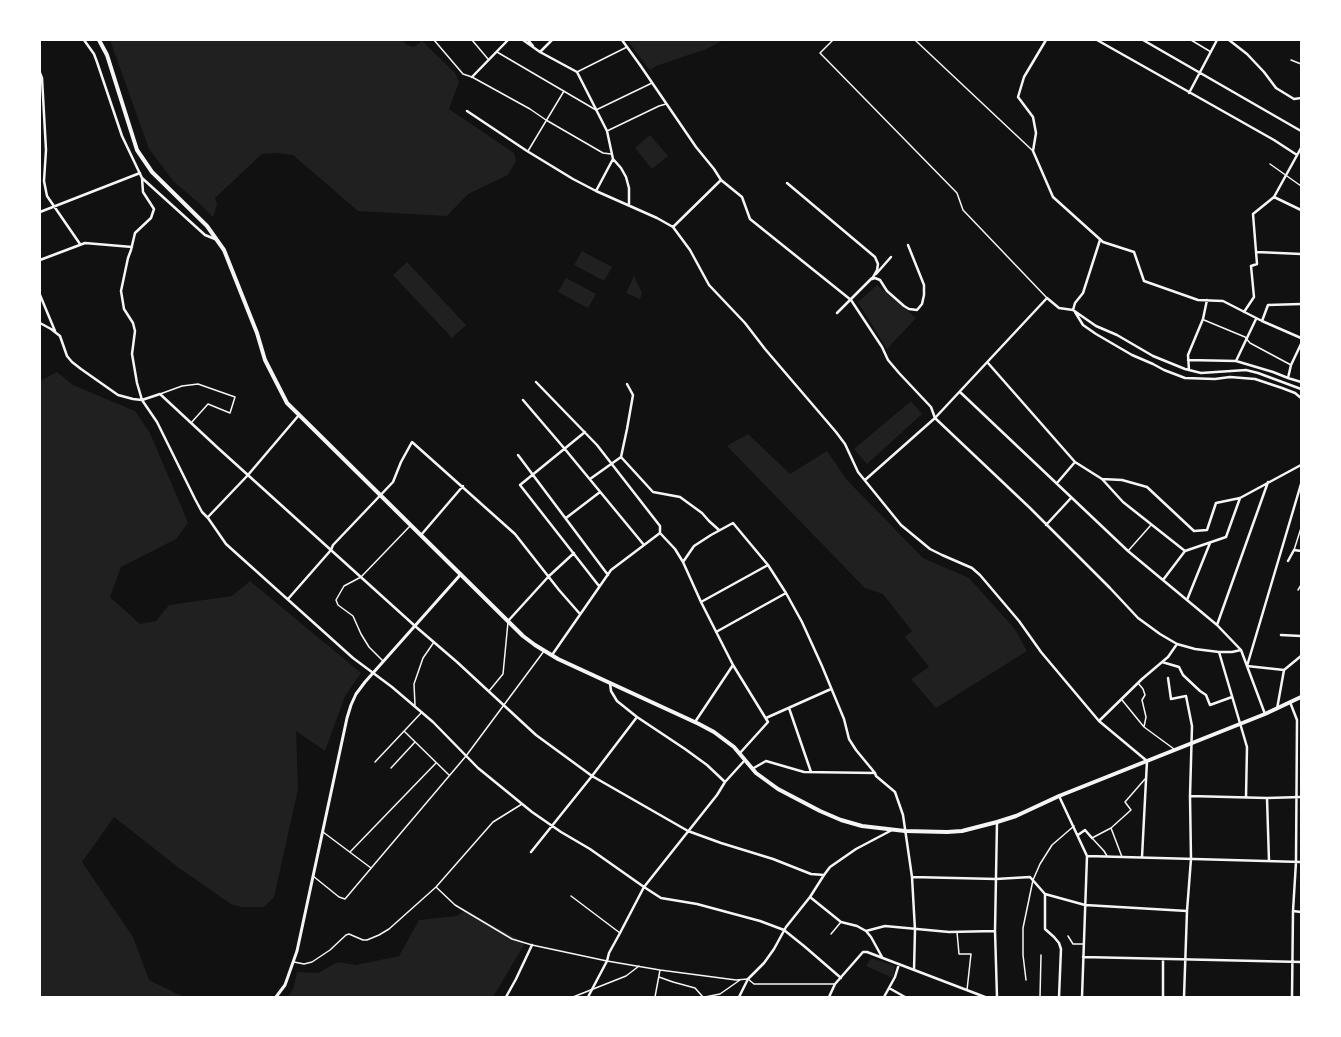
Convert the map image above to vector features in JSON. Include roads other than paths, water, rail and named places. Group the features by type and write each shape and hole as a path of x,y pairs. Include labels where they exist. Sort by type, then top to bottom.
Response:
{"main road":[{"path":"99,40 107,55 137,150 152,172 207,226 224,250 271,374 287,403 524,636 552,656 722,736 740,753 752,769 770,784 820,811 841,820 862,826 904,831 962,831 1016,816 1059,796 1266,714 1301,697"}],"street":[{"path":"84,40 94,54 122,136 142,178 144,192 154,209 151,218 135,233 121,291 124,309 135,331 132,354 137,383 142,400 160,429 194,499 226,544 353,658 422,712 478,768 552,826 590,849 662,898 696,904 760,921 784,930 841,978"},
{"path":"472,77 508,40"},
{"path":"523,40 540,52 577,72 607,131 613,159 621,168 628,182 630,197 629,205"},
{"path":"528,40 535,48"},
{"path":"540,52 552,40"},
{"path":"622,40 696,147 721,180 742,197 750,219 851,300 882,347 888,360 931,407 936,418 1000,478 1138,618 1177,644 1195,649 1219,652 1241,650"},
{"path":"1046,40 1024,77 1018,97 1033,117 1036,133 1033,151 1053,197 1100,240 1134,252 1144,280 1198,300 1223,300 1262,322 1301,338"},
{"path":"1097,40 1274,140 1297,155"},
{"path":"1143,40 1301,131"},
{"path":"1189,93 1217,40"},
{"path":"1229,40 1247,54 1264,72 1276,88 1294,99 1301,98"},
{"path":"40,73 42,78 46,150 44,181 47,196 80,244"},
{"path":"466,111 527,152 596,190 673,227 690,250 709,285 745,323 845,444 858,472 901,525 930,548 972,568 984,579 1019,621 1041,652 1099,721 1147,761 1142,857"},
{"path":"1244,312 1254,297 1251,266 1257,264 1257,252 1253,214 1274,197 1301,148"},
{"path":"596,190 613,159"},
{"path":"40,212 140,173"},
{"path":"142,178 205,236 217,240"},
{"path":"673,227 721,180"},
{"path":"787,183 875,257 878,264 877,270 872,279"},
{"path":"1274,197 1301,210"},
{"path":"1100,240 1083,292 1075,303 1073,310 1083,325 1132,355 1185,378 1215,379 1230,377 1255,379 1295,393 1301,398"},
{"path":"40,260 85,243 132,247"},
{"path":"872,279 875,278 880,280 887,291 904,306 909,309 917,310 922,304 924,285 908,245"},
{"path":"1257,252 1301,254"},
{"path":"837,313 872,279 891,257"},
{"path":"40,295 56,333"},
{"path":"865,480 936,418 1047,298 1059,308 1073,310 1096,326 1153,356 1189,370 1201,373 1246,370 1301,389"},
{"path":"1189,370 1188,355 1203,320 1207,300"},
{"path":"1262,322 1268,305 1301,304"},
{"path":"1236,360 1256,319"},
{"path":"40,322 60,336 67,356 81,369 118,395 142,400 160,394 536,735 592,776 688,831 773,859 810,874 824,875"},
{"path":"1288,378 1301,344"},
{"path":"1188,360 1236,360 1301,382"},
{"path":"988,363 1075,462 1102,479 1123,502 1185,551"},
{"path":"1215,372 1215,379"},
{"path":"536,382 597,445 660,526 660,532 675,549 683,562 716,632 768,722 740,753"},
{"path":"590,480 621,457 633,395 627,384"},
{"path":"960,392 1128,551 1217,625 1241,650 1266,714"},
{"path":"523,400 644,545"},
{"path":"208,518 248,475 299,415"},
{"path":"585,432 520,485 600,586"},
{"path":"288,599 331,550 333,545 393,482 401,462 412,442 515,534 580,614"},
{"path":"518,455 608,575"},
{"path":"621,457 653,492 680,497 702,513 719,530"},
{"path":"1057,483 1075,462"},
{"path":"1102,479 1122,480 1148,487 1194,531 1207,530 1216,503 1240,498 1301,464"},
{"path":"1217,625 1268,482"},
{"path":"1247,666 1301,484"},
{"path":"421,535 462,486"},
{"path":"566,518 600,492"},
{"path":"1046,525 1072,498"},
{"path":"1164,580 1185,551 1226,537 1240,498"},
{"path":"683,562 694,546 733,523 768,565 786,593 802,622 844,719 849,739 856,750 876,773 876,776 895,792 902,815 912,877 914,970"},
{"path":"552,656 611,570 660,532"},
{"path":"1187,600 1210,543"},
{"path":"1288,560 1294,550 1301,550"},
{"path":"508,621 549,576 574,554"},
{"path":"701,602 768,565"},
{"path":"276,997 285,986 294,962 351,705 356,694 383,661 461,574"},
{"path":"716,632 786,593"},
{"path":"1281,636 1301,636"},
{"path":"1099,721 1138,683 1168,657 1177,644"},
{"path":"1219,652 1247,747 1246,797"},
{"path":"1277,709 1284,670 1301,656"},
{"path":"1162,662 1179,666 1183,675 1206,695 1210,705 1232,697"},
{"path":"695,722 734,665"},
{"path":"1247,666 1284,670"},
{"path":"1168,678 1171,699 1186,696 1192,726 1190,796 1191,859 1187,911 1184,997"},
{"path":"610,682 611,691 617,701 637,717 707,765 725,782"},
{"path":"766,718 831,689"},
{"path":"1290,702 1299,721 1292,997"},
{"path":"789,708 811,772"},
{"path":"531,852 637,717"},
{"path":"588,997 607,961 609,953 644,887 717,795 725,782 745,760"},
{"path":"752,769 766,761 804,772 876,773"},
{"path":"1059,796 1087,856 1082,997"},
{"path":"1190,796 1267,798 1301,797"},
{"path":"1267,798 1269,860"},
{"path":"997,822 995,931 997,997"},
{"path":"739,997 748,979 764,963 774,949 784,930 810,897 830,867 856,849 892,830"},
{"path":"1078,835 1085,830 1092,838"},
{"path":"1087,856 1301,862"},
{"path":"912,877 996,879 1030,877 1045,894 1085,905 1187,911"},
{"path":"1045,894 1045,929 1059,943 1061,949 1060,997"},
{"path":"810,897 841,922 857,926 866,931 872,937 883,958"},
{"path":"1293,911 1301,912"},
{"path":"866,931 885,926 914,930 949,932 995,931"},
{"path":"506,997 532,945"},
{"path":"829,997 835,984 863,952 866,952 985,997"},
{"path":"1083,957 1301,962"},
{"path":"1163,959 1163,997"},
{"path":"884,997 895,977 899,964"},
{"path":"889,988 905,997"}],"lane":[{"path":"434,40 463,74 472,77 530,109 546,120 604,153 611,154"},
{"path":"472,40 488,59"},
{"path":"833,40 820,53 958,193 962,210 1047,298"},
{"path":"915,40 1033,151"},
{"path":"1191,40 1212,52"},
{"path":"577,72 628,47"},
{"path":"497,52 596,110 652,83"},
{"path":"1291,60 1301,64"},
{"path":"527,152 564,91"},
{"path":"607,131 666,104"},
{"path":"1297,155 1301,158"},
{"path":"1270,164 1301,186"},
{"path":"1203,320 1245,337 1250,344 1292,365"},
{"path":"160,394 182,386 198,384 235,397 230,413 208,404 191,423"},
{"path":"383,661 369,647 353,616 338,605 336,600 344,586 361,577 411,525"},
{"path":"1128,551 1151,525"},
{"path":"1294,550 1301,528"},
{"path":"1298,590 1301,585"},
{"path":"489,691 503,674 508,621"},
{"path":"415,707 414,684 423,658 434,642"},
{"path":"313,876 340,897 345,899 466,756 544,651"},
{"path":"1138,683 1143,689 1145,695 1142,700 1146,717 1144,727"},
{"path":"1122,699 1144,727 1176,750"},
{"path":"375,762 422,712"},
{"path":"404,732 449,775"},
{"path":"391,768 415,742"},
{"path":"350,852 436,763"},
{"path":"1107,856 1092,838 1111,828 1131,810 1125,802 1146,779"},
{"path":"294,962 304,964 312,962 330,950 346,935 349,934 363,940 367,940 389,929 436,887 493,822 522,804"},
{"path":"1026,980 1023,956 1023,928 1033,880 1040,864 1052,845 1074,826"},
{"path":"1111,828 1122,857"},
{"path":"323,831 371,868"},
{"path":"436,887 455,905 512,939 532,945 607,961 660,970 736,980 748,979 754,984 835,984"},
{"path":"571,896 620,933"},
{"path":"831,934 841,922"},
{"path":"957,932 958,954 971,954 967,990"},
{"path":"1068,936 1073,944 1084,944"},
{"path":"1040,997 1041,955"},
{"path":"573,997 626,976 640,966"},
{"path":"655,997 660,970"},
{"path":"659,977 695,988 704,997 720,994 728,990 741,979"}]}
